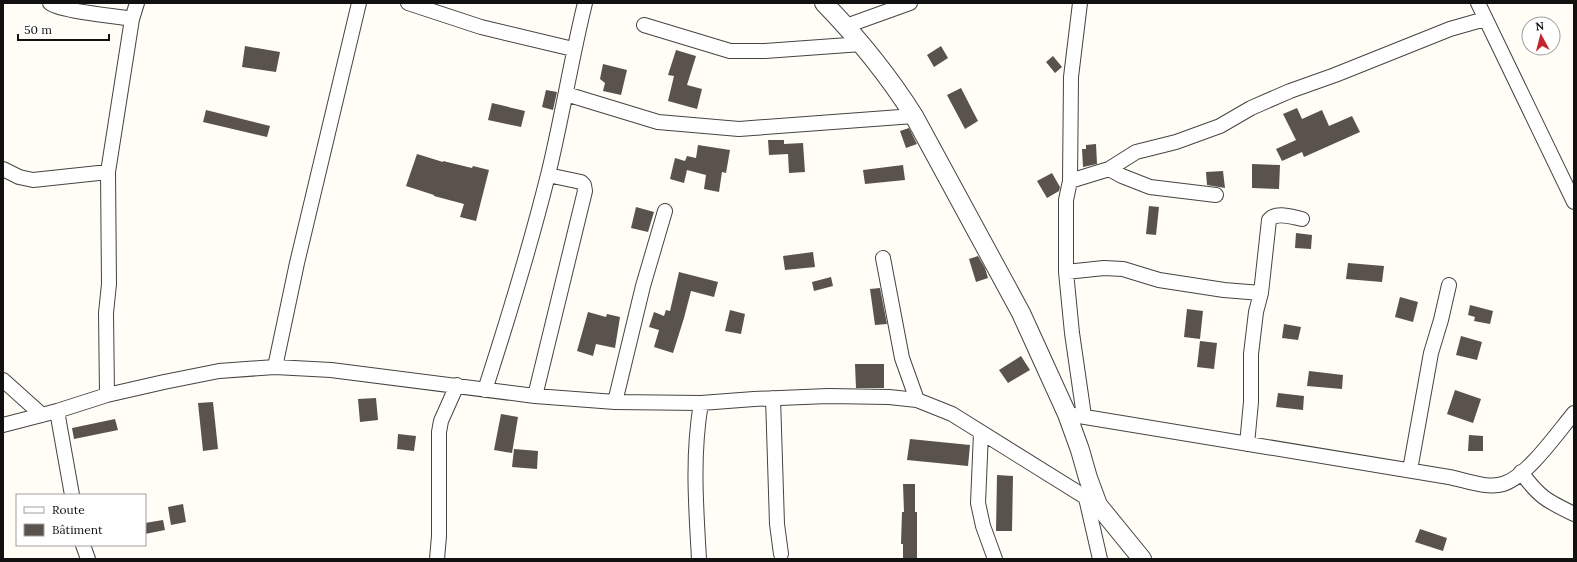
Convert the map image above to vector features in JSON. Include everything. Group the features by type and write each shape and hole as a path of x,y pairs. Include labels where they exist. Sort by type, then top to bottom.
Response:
{"street":[{"path":"50,3 53,6 132,19"},
{"path":"107,395 106,313 109,284 108,172 132,19 137,3"},
{"path":"275,367 297,263 359,3"},
{"path":"408,3 481,27 573,49"},
{"path":"485,390 506,326 548,176 566,94 573,49 585,3"},
{"path":"824,3 862,44 897,90 914,116 1021,313 1067,414 1080,450 1088,478 1100,559"},
{"path":"846,26 910,3"},
{"path":"1080,3 1070,77 1070,181 1066,200 1066,272 1072,333 1084,416"},
{"path":"1478,3 1574,202"},
{"path":"1070,181 1109,170 1136,152 1176,142 1220,126 1251,108 1290,91 1450,29 1485,19"},
{"path":"644,25 730,51 766,51 862,44"},
{"path":"566,94 658,122 739,129 914,116"},
{"path":"3,169 20,177 33,180 108,172"},
{"path":"1109,170 1150,187 1216,195"},
{"path":"535,396 585,191 584,185 581,182 548,176"},
{"path":"615,402 643,286 665,211"},
{"path":"1247,444 1251,402 1251,354 1256,312 1261,293 1269,220 1272,216 1277,215 1302,219"},
{"path":"883,258 902,358 917,400"},
{"path":"1066,272 1104,268 1123,269 1159,280 1224,290 1261,293"},
{"path":"1410,470 1431,353 1441,320 1449,285"},
{"path":"3,425 57,411 107,395 164,382 219,371 275,367 331,370 535,396 615,402 701,403 828,396 889,397 917,400 952,414 1092,502 1142,559"},
{"path":"3,380 42,415"},
{"path":"437,559 439,536 440,421 457,386"},
{"path":"773,398 777,524 782,554"},
{"path":"699,559 694,466 697,425 701,403"},
{"path":"57,411 72,494"},
{"path":"1067,414 1410,470 1488,485 1503,484 1516,477 1544,450 1574,413"},
{"path":"982,433 978,503 983,526 995,559"},
{"path":"1521,472 1533,489 1550,502 1574,514"},
{"path":"83,546 88,559"}],"building":[{"path":"245,46 280,52 276,72 242,67"},
{"path":"941,46 948,58 934,67 927,55"},
{"path":"676,50 696,56 687,85 702,89 697,109 668,101 674,76 668,75"},
{"path":"1053,56 1062,67 1055,73 1046,62"},
{"path":"603,64 627,70 621,95 603,91 605,83 600,79"},
{"path":"961,88 978,121 965,129 947,95"},
{"path":"546,90 557,92 553,110 542,107"},
{"path":"492,103 525,111 521,127 488,120"},
{"path":"1297,108 1302,119 1322,110 1329,126 1352,116 1360,132 1304,157 1302,152 1282,161 1276,149 1296,140 1283,114"},
{"path":"206,110 270,126 267,137 203,122"},
{"path":"909,128 917,144 906,148 900,131"},
{"path":"768,140 784,140 784,144 803,143 805,172 789,173 788,154 769,155"},
{"path":"1096,144 1097,164 1083,167 1082,149 1086,149 1086,145"},
{"path":"698,145 730,150 726,173 722,172 719,192 704,189 706,175 687,170 684,183 670,179 675,158 685,161 687,156 696,158"},
{"path":"417,154 443,162 489,170 476,221 460,217 464,204 434,196 406,186"},
{"path":"1252,164 1280,165 1279,189 1252,188"},
{"path":"903,165 905,180 865,184 863,170"},
{"path":"1223,171 1225,188 1207,185 1206,172"},
{"path":"1052,173 1060,187 1059,191 1047,198 1037,181"},
{"path":"1149,206 1159,207 1156,235 1146,234"},
{"path":"636,207 654,212 648,232 631,228"},
{"path":"1296,233 1312,235 1311,249 1295,248"},
{"path":"813,252 815,267 785,270 783,256"},
{"path":"978,256 985,268 988,278 976,282 969,259"},
{"path":"1348,263 1384,266 1382,282 1346,279"},
{"path":"679,272 718,282 714,297 691,291 673,353 654,347 659,330 649,327 654,312 664,316 666,310 670,311"},
{"path":"831,277 833,286 814,291 812,282"},
{"path":"880,288 887,324 875,325 870,289"},
{"path":"1400,297 1418,302 1413,322 1395,317"},
{"path":"1470,305 1493,311 1490,324 1474,321 1475,317 1468,315"},
{"path":"1187,309 1203,311 1200,339 1184,337"},
{"path":"730,310 745,314 741,334 725,331"},
{"path":"588,312 606,317 607,314 620,317 615,348 596,344 593,356 577,351"},
{"path":"1284,324 1301,327 1298,340 1282,338"},
{"path":"1461,336 1482,342 1477,360 1456,355"},
{"path":"1200,341 1217,343 1214,369 1197,367"},
{"path":"1021,356 1030,370 1008,383 999,370"},
{"path":"855,364 884,364 884,388 856,388"},
{"path":"1309,371 1343,375 1342,389 1307,386"},
{"path":"1455,390 1481,399 1473,423 1447,414"},
{"path":"1278,393 1304,396 1303,410 1276,407"},
{"path":"376,398 378,420 360,422 358,399"},
{"path":"213,402 218,449 203,451 198,403"},
{"path":"501,414 518,417 512,453 494,450"},
{"path":"115,419 118,430 74,439 72,428"},
{"path":"398,434 416,436 414,451 397,449"},
{"path":"1469,435 1483,436 1483,451 1468,451"},
{"path":"910,439 970,445 968,466 907,460"},
{"path":"514,449 538,451 537,469 512,467"},
{"path":"997,475 1013,476 1012,531 996,531"},
{"path":"903,484 915,484 915,512 917,512 917,559 903,559 903,544 901,544 902,512 904,512"},
{"path":"183,504 186,522 171,525 168,507"},
{"path":"163,520 165,530 146,534 146,523"},
{"path":"1420,529 1447,538 1443,551 1415,542"}]}
